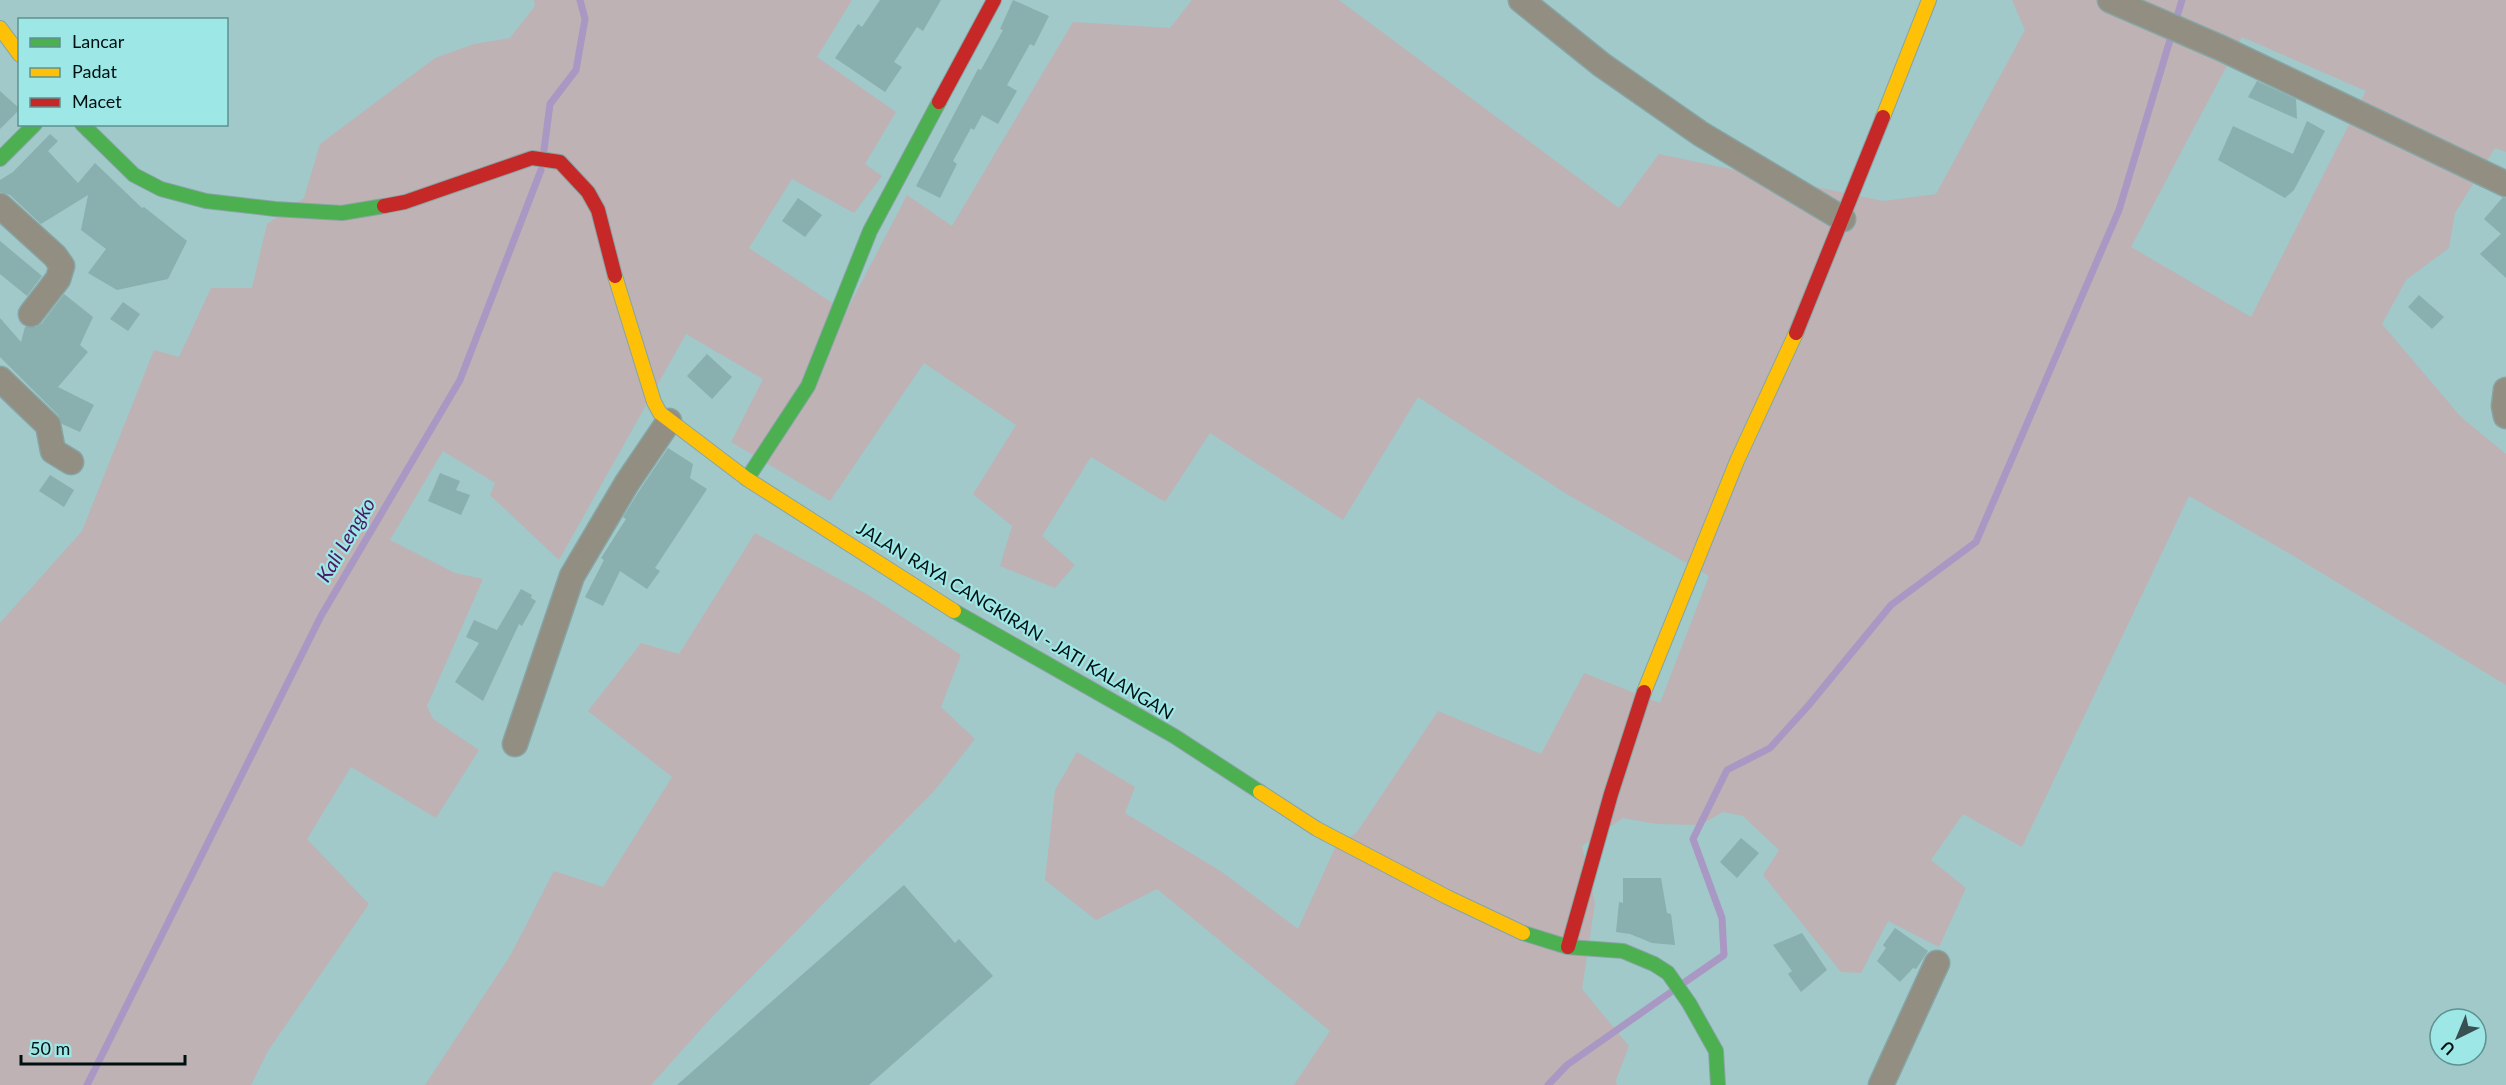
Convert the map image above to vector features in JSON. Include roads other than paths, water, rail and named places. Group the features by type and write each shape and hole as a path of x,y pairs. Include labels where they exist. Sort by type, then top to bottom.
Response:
{"street":[{"path":"747,479 808,386 870,231 994,0"},
{"path":"1521,0 1602,65 1701,134 1843,219"},
{"path":"1568,947 1611,794 1642,697 1737,461 1799,327 1929,0"},
{"path":"2117,4 2220,48 2506,184"},
{"path":"0,28 18,52"},
{"path":"0,159 33,126"},
{"name":"JALAN RAYA CANGKIRAN - JATI KALANGAN","path":"84,126 134,175 161,189 206,201 275,209 342,213 405,202 532,158 560,162 584,187 598,210 616,281 654,402 660,413 669,421 747,479 948,607 1174,736 1317,829 1515,930 1568,947 1623,951 1654,964 1668,973 1689,1003 1716,1052 1718,1085"},
{"path":"0,206 55,256 62,266 58,279 31,314"},
{"path":"0,379 48,425 53,451 71,462"},
{"path":"2506,390 2504,406 2506,416"},
{"path":"515,744 572,576 627,483 669,421"},
{"path":"1881,1085 1937,963"}],"waterway":[{"name":"Kali Lengko","path":"544,150 550,104 576,70 585,19 580,0"},
{"path":"1685,982 1724,955 1722,918 1693,839 1727,770 1770,748 1808,706 1891,605 1976,542 2119,210 2182,0"},
{"name":"Kali Lengko","path":"87,1085 321,616 460,380 541,170"},
{"path":"1548,1085 1567,1065 1671,992"}]}
